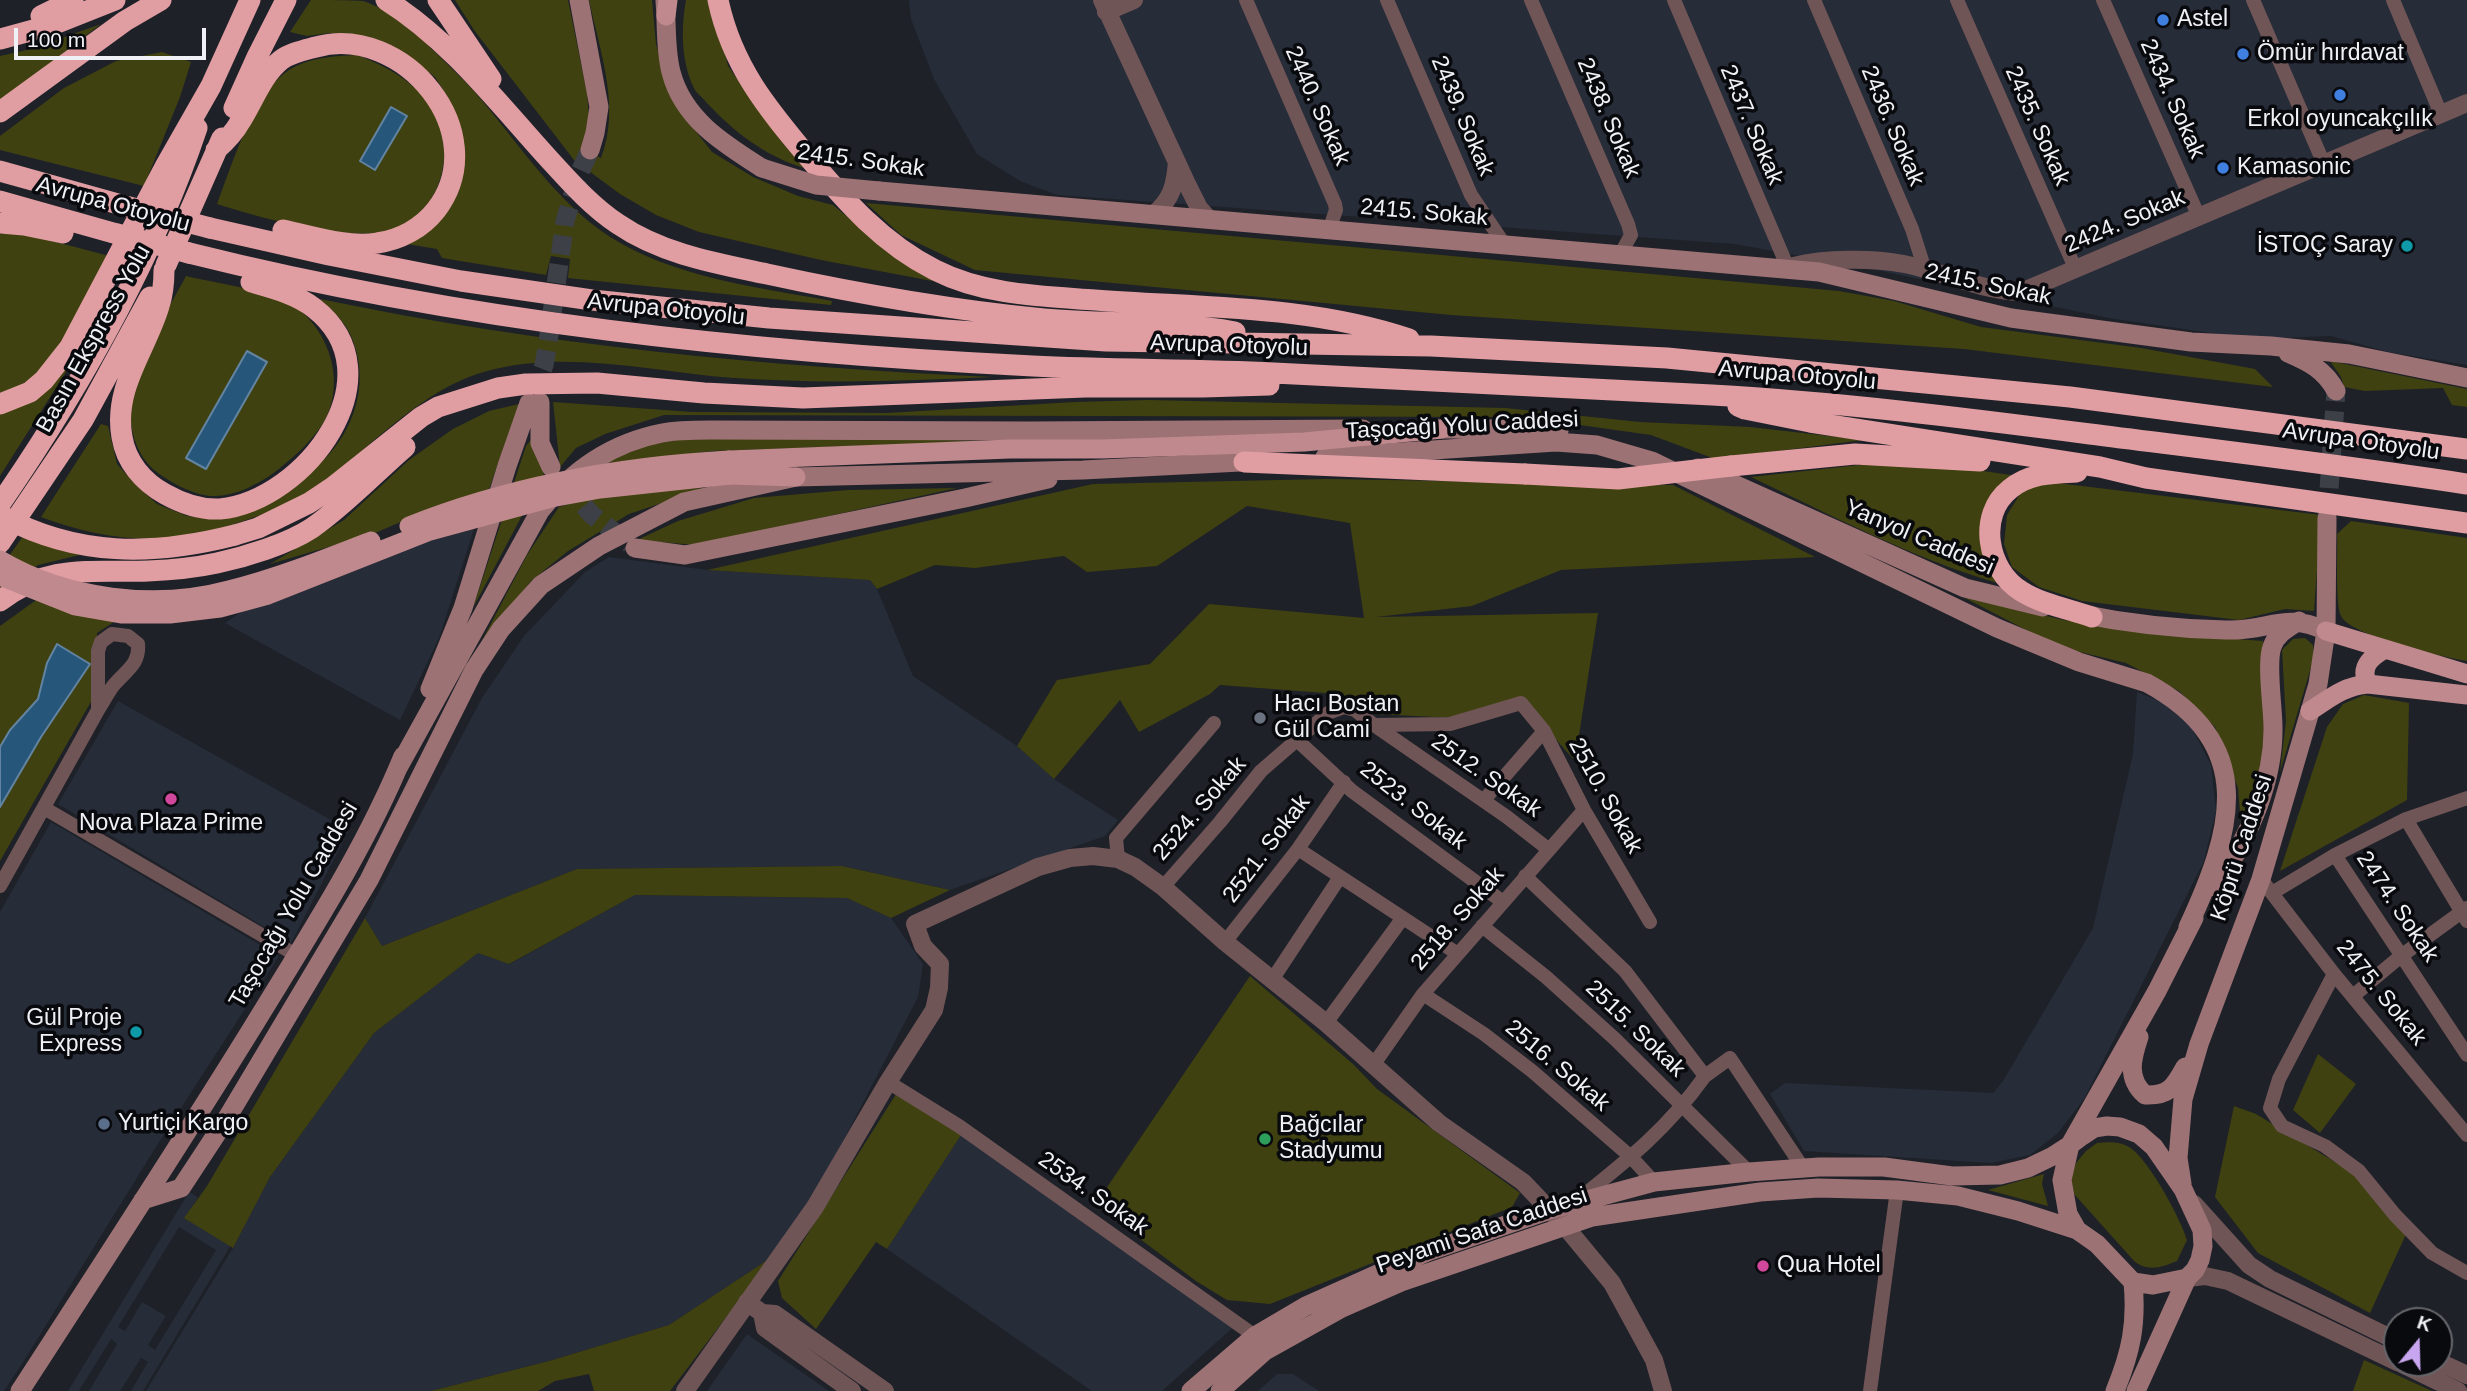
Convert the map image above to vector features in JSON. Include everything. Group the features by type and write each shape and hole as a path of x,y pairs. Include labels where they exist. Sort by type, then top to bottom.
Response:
{"highway":[{"path":"0,30 27,22 74,0"},
{"path":"0,39 52,25 115,0"},
{"path":"0,112 125,21 162,0"},
{"path":"0,404 30,392 44,380 70,347 211,86 250,0"},
{"path":"240,24 259,0"},
{"name":"Basın Ekspress Yolu","path":"0,543 83,420 119,357 164,270 257,57 286,0"},
{"path":"386,0 423,26 457,58 583,196 617,223 665,248 710,262 821,286 932,305 1046,319 1180,324 1232,331 1284,344"},
{"path":"438,0 548,158"},
{"path":"718,0 734,52 749,82 775,118 868,224 934,270 957,280 991,289 1037,296 1302,314 1371,327 1431,346"},
{"path":"210,228 261,226 360,244 391,240 406,235 432,216 451,185 456,159 452,128 436,97 424,83 399,62 383,53 363,45 344,42 320,46 281,60 266,78 239,124 216,150"},
{"name":"Basın Ekspress Yolu","path":"0,503 57,417 130,286 186,159 211,86"},
{"name":"Avrupa Otoyolu","path":"0,171 129,208 329,255 461,281 643,305 769,318 1055,338 1431,346 1599,354 1802,370 2083,398 2467,449"},
{"name":"Avrupa Otoyolu","path":"0,201 268,273 431,305 659,337 860,355 1030,366 1273,373 1717,395 1967,418 2467,484"},
{"path":"0,223 93,238 117,234"},
{"path":"164,270 159,307 133,366 122,402 122,438 128,456 141,478 157,490 178,501 202,508 219,509 241,504 286,480 323,445 336,424 345,400 347,362 341,343 329,324 314,309 281,291 229,274 189,253"},
{"path":"0,515 41,534 91,547 112,549 169,549 235,535 258,528 309,503 421,416 438,407 498,388 526,384 597,383 704,394 835,398 1085,387 1239,387 1362,378"},
{"path":"1717,395 1745,409 2088,465 2146,478"},
{"path":"0,601 13,591 57,574 76,570 182,569 219,563 286,540 311,528 464,400"},
{"path":"1244,462 1618,479 1855,454 1939,457 2146,478 2467,523"},
{"path":"2077,472 2041,475 2008,490 1993,512 1989,526 1990,541 1997,566 2021,592 2092,617"}],"main road":[{"path":"579,0 598,107 590,150"},
{"name":"2415. Sokak","path":"666,5 670,71 681,97 705,129 762,168 816,184 1788,268 1880,285 1946,304 2011,318 2191,342 2349,354 2467,378"},
{"path":"2271,346 2314,365 2330,380 2336,391"},
{"name":"Taşocağı Yolu Caddesi","path":"20,1391 178,1147 345,872 398,768 463,608 506,466 535,403 540,443 551,467"},
{"name":"Yanyol Caddesi","path":"398,768 540,511 558,488 601,454 637,440 664,432 711,429 1532,429 1606,435 1688,464 1965,588 2092,617 2226,630 2251,630 2286,621 2299,621 2467,674"},
{"path":"0,576 75,606 121,614 170,614 220,608 268,595 430,531 551,498 730,468 1010,449 1102,449 1304,442 1442,429"},
{"name":"Taşocağı Yolu Caddesi","path":"1083,470 1556,442 1597,445 1652,461 2028,642 2079,662 2147,683 2192,714 2211,739 2225,777 2228,797 2220,850 2188,927"},
{"path":"0,560 70,589 122,598 178,598 227,591 284,573 433,516 547,485 676,463 796,477 1083,470"},
{"path":"635,548 685,555 965,498 1083,470"},
{"path":"144,1200 181,1188 227,1118 369,880 474,670 500,629 541,584 598,546 684,502 796,477"},
{"name":"Köprü Caddesi","path":"2183,1189 2179,1131 2183,1099 2199,1044 2267,886 2323,659 2326,631 2327,518"},
{"name":"Köprü Caddesi","path":"2070,1145 2157,990 2188,927 2243,840 2261,798 2272,754 2272,647 2281,633 2299,621"},
{"path":"2368,684 2365,670 2370,657 2385,649"},
{"path":"2310,711 2342,689 2368,684 2467,695"},
{"path":"296,955 308,959 324,956"},
{"path":"2157,990 2132,1060 2131,1071 2138,1089 2145,1095 2163,1094 2171,1089 2199,1044"},
{"path":"1191,1391 1260,1344 1306,1306 1427,1252 1550,1210 1654,1182 1749,1172 1884,1167 1952,1176 2000,1175 2028,1168 2053,1156 2094,1128 2107,1126 2139,1134 2154,1147 2183,1189 2202,1230 2200,1260 2187,1278 2136,1391"},
{"path":"2070,1145 2062,1180 2068,1214 2077,1230 2096,1244 2133,1282 2153,1285 2187,1278"},
{"path":"178,1147 199,1161"},
{"name":"Peyami Safa Caddesi","path":"1220,1391 1260,1344 1401,1282 1592,1217 1658,1205 1760,1192 1818,1188 1897,1190 1958,1196 2077,1230"},
{"path":"2115,1391 2133,1339 2136,1309 2133,1282"}],"street":[{"path":"1134,0 1104,6 1199,208 1208,218"},
{"name":"2440. Sokak","path":"1246,0 1335,204 1336,211 1329,230"},
{"name":"2439. Sokak","path":"1387,0 1471,195 1504,244"},
{"name":"2438. Sokak","path":"1531,0 1628,224 1631,235 1620,254"},
{"name":"2437. Sokak","path":"1674,0 1788,268"},
{"name":"2436. Sokak","path":"1814,0 1912,229 1925,270"},
{"name":"2435. Sokak","path":"1957,0 2076,270"},
{"name":"2434. Sokak","path":"2103,0 2199,217"},
{"path":"2253,0 2324,164"},
{"path":"2393,0 2441,114"},
{"name":"2424. Sokak","path":"1788,268 1808,263 1853,261 1903,264 1986,288 2021,292 2467,103"},
{"path":"1154,214 1172,195 1177,162"},
{"path":"0,886 98,710 114,685 135,664 138,644 128,636 112,634 101,642 98,710"},
{"name":"2510. Sokak","path":"1512,706 1521,703 1544,731 1584,810 1650,922"},
{"name":"2512. Sokak","path":"1374,725 1450,724 1512,706"},
{"name":"2524. Sokak","path":"1163,887 1261,771 1336,709 1344,707 1354,710 1374,725"},
{"path":"1118,859 1116,838 1214,723"},
{"name":"2512. Sokak","path":"1374,725 1483,800 1548,849"},
{"path":"1483,800 1544,731"},
{"name":"2523. Sokak","path":"1298,741 1352,791 1503,902"},
{"name":"2521. Sokak","path":"1225,942 1298,849 1344,782"},
{"path":"2267,886 2406,819 2467,798"},
{"path":"44,808 296,955"},
{"name":"2518. Sokak","path":"1374,1064 1423,994 1584,810"},
{"path":"2353,996 2402,956 2465,913 2406,819"},
{"path":"1298,849 1458,954"},
{"name":"2474. Sokak","path":"2335,855 2467,1055"},
{"path":"685,1391 754,1308 888,1082 934,1010 939,988 940,964 923,946 915,924 1038,867 1070,858 1093,856 1118,859 1135,867 1163,887 1225,942 1374,1064 1439,1123 1523,1182 1564,1225 1612,1283 1654,1360 1663,1391"},
{"path":"1525,876 1625,971 1705,1076"},
{"path":"1272,980 1340,877"},
{"name":"2475. Sokak","path":"2267,886 2334,974 2467,1135"},
{"path":"1326,1023 1402,919"},
{"name":"2515. Sokak","path":"1482,926 1546,977 1605,1030 1749,1172"},
{"path":"2334,974 2279,1079 2270,1108 2282,1126 2325,1146 2359,1171 2395,1215 2432,1253 2467,1273"},
{"name":"2516. Sokak","path":"1423,994 1484,1034 1532,1071 1631,1157 1654,1182"},
{"path":"1571,1205 1654,1137 1683,1107 1705,1076 1730,1058 1804,1168"},
{"name":"2534. Sokak","path":"888,1082 959,1126 1260,1344"},
{"path":"2183,1189 2249,1265 2270,1279 2383,1334"},
{"path":"1870,1391 1897,1190"},
{"path":"2187,1278 2205,1276 2228,1281 2383,1355"},
{"path":"754,1308 765,1328 852,1391"},
{"path":"754,1308 775,1314 885,1391"},
{"path":"2429,1377 2458,1391"}],"shaded area":[{"path":"311,0 363,1 405,24 474,91 560,194 600,230 622,244 671,266 697,274 832,301 831,305 568,278 570,259 551,256 546,275 442,258 437,249 407,244 463,157 462,135 447,96 435,77 408,56 351,34 307,36 290,32"},
{"path":"455,0 568,0 587,93 589,117 583,149 601,158 607,139 609,99 589,0 652,0 656,44 670,93 712,152 753,177 798,196 833,205 879,243 943,283 821,260 699,232 656,215 620,194 574,160 474,30"},
{"path":"686,0 711,0 728,66 779,138 804,168 776,157 751,142 695,90 684,54 683,21"},
{"path":"909,0 2467,0 2467,365 2388,352 2331,336 2252,339 2109,318 1735,244 1057,195 1020,181 977,154 934,79 911,19"},
{"path":"101,24 0,102 0,56 31,49"},
{"path":"162,52 191,62 180,97 144,186 0,150 0,136 64,88 116,61"},
{"path":"357,55 400,76 426,99 435,111 444,144 444,160 436,191 417,216 389,231 350,233 303,227 217,204 251,119 280,77 297,66 316,59","holes":["391,107 406,116 375,170 360,161"]},
{"path":"866,203 1839,291 1894,301 1981,327 2141,348 2255,369 2273,387 1964,349 1451,315 975,270 901,235"},
{"path":"22,233 113,257 55,353 30,380 0,395 0,234"},
{"path":"186,276 255,291 289,302 314,324 323,338 333,370 332,402 316,433 275,472 255,485 232,494 209,496 171,481 150,466 134,439 132,397 141,365","holes":["247,352 256,357 206,469 187,458"]},
{"path":"320,299 487,329 655,352 824,367 993,377 799,381 734,378 579,362 517,365 469,377 435,394 403,416 310,491 278,508 224,527 172,537 121,537 95,533 41,517 101,424 108,426 117,464 135,484 157,504 187,516 203,518 312,470 326,458 347,429 354,412 360,376 358,359 347,329"},
{"path":"68,361 71,364 0,476 0,412"},
{"path":"2330,361 2467,389 2467,407 2452,405 2443,388 2365,391 2344,387"},
{"path":"1149,400 1505,408 1640,422 1750,427 1864,440 1715,459 1651,435 1523,417 664,415 605,434 576,448 560,467 553,402 692,412 887,413"},
{"path":"519,404 488,492 430,509 373,534 270,564 344,520 409,460 453,429 489,411"},
{"path":"534,436 544,474 473,608 526,446"},
{"path":"697,436 990,441 713,451 599,464 651,444"},
{"path":"1877,463 1955,467 2011,475 1989,499 1984,549 1997,583 1903,548 1751,477"},
{"path":"1327,479 1673,485 1815,557 1561,570 1472,606 1376,617 1598,613 1575,761 1530,710 1511,699 1458,718 1372,714 1338,694 1220,685 1210,694 1139,732 1120,700 1054,779 1017,746 1057,680 1150,664 1209,604 1364,618 1350,523 1247,506 1157,566 1087,572 1064,556 975,568 935,565 877,589 870,580 707,570 1093,484"},
{"path":"2049,482 2321,515 2314,611 2285,609 2239,620 2082,601 2039,587 2012,567 2004,544 2007,515 2022,491"},
{"path":"707,488 629,514 568,551 531,581 476,652 527,555 559,507 586,499 665,489"},
{"path":"957,488 696,545 637,540 678,521 754,498 848,490"},
{"path":"2351,521 2467,538 2467,661 2379,638 2348,624 2341,616 2337,589 2337,534"},
{"path":"475,526 439,638 400,720 225,623 247,608 394,552"},
{"path":"23,536 88,553 38,565 0,588 0,569"},
{"path":"609,557 707,570 870,580 877,589 913,676 1017,746 1054,779 1118,820 1105,836 950,890 842,866 577,869 382,946 365,918 482,698 524,636 585,572"},
{"path":"1963,597 2064,620 2166,634 2263,641 2266,744 2260,783 2241,825 2238,788 2215,727 2179,691 2126,663 2059,647"},
{"path":"39,598 123,616 97,633 96,693 0,861 0,807 41,737 89,665 47,663 38,699 10,730 0,747 0,626"},
{"path":"2305,638 2313,645 2314,657 2280,772 2286,721 2282,650 2293,639"},
{"path":"2137,692 2162,702 2190,725 2211,765 2216,810 2204,861 2084,1099 2058,1133 2030,1155 1990,1163 1804,1151 1770,1094 1785,1083 1993,1093 2003,1081 2093,928 2133,754"},
{"path":"2364,695 2409,703 2407,800 2280,871 2327,727 2343,704"},
{"path":"118,701 349,830 291,943 58,804"},
{"path":"51,822 279,956 154,1150 25,1359 4,1391 0,1391 0,912"},
{"path":"842,866 950,890 891,918 847,898 635,895 509,964 478,953 374,1033 270,1177 233,1248 184,1218 207,1186 365,918 382,946 577,869"},
{"path":"635,895 848,898 891,918 923,964 918,997 813,1199 772,1257 669,1325 549,1361 431,1391 146,1391 233,1248 270,1177 374,1033 478,953 510,964"},
{"name":"Bağcılar Stadyumu","path":"1250,976 1353,1064 1377,1089 1520,1193 1512,1207 1270,1304 1227,1300 1196,1281 1095,1205"},
{"path":"2318,1054 2356,1084 2320,1133 2293,1110"},
{"path":"898,1091 963,1132 887,1249 876,1242 816,1329 782,1298 778,1281"},
{"path":"2234,1106 2256,1114 2353,1173 2407,1232 2370,1313 2258,1253 2215,1197"},
{"path":"963,1132 1238,1323 1162,1391 1092,1391 887,1249"},
{"path":"2097,1143 2117,1143 2129,1147 2137,1153 2154,1176 2171,1204 2187,1240 2177,1261 2151,1268 2135,1262 2074,1194 2071,1178 2076,1163"},
{"path":"2044,1174 2042,1184 2048,1206 1988,1190"},
{"path":"189,1192 198,1197 187,1215 243,1225 143,1391 131,1391 148,1362 141,1358 120,1391 89,1391 117,1344 111,1339 79,1391 68,1391","holes":["179,1227 216,1250 155,1350 148,1345 166,1316 142,1302 125,1331 118,1327"]},
{"path":"772,1257 670,1391 594,1391 589,1374 555,1381 538,1391 431,1391 549,1361 669,1325"},
{"path":"747,1334 829,1391 707,1391"},
{"path":"2364,1360 2383,1369 2383,1377 2401,1377 2432,1391 2353,1391"},
{"path":"1277,1374 1293,1374 1319,1391 1258,1391"}],"water":[{"path":"391,107 407,116 375,170 360,161"},
{"path":"247,351 267,362 206,469 186,458"},
{"path":"57,644 90,664 41,737 0,807 0,747 10,730 38,699 47,663"}],"tunnel":[{"path":"532,396 544,365 565,221 579,174 590,150"},
{"path":"2327,517 2336,391"},
{"path":"565,484 592,515 630,544"}],"place":[{"name":"Astel","path":"2163,20"},
{"name":"Ömür hırdavat","path":"2243,54"},
{"name":"Erkol oyuncakçılık","path":"2340,95"},
{"name":"Kamasonic","path":"2223,168"},
{"name":"İSTOÇ Saray","path":"2407,246"},
{"name":"Hacı Bostan Gül Cami","path":"1260,718"},
{"name":"Nova Plaza Prime","path":"171,799"},
{"name":"Gül Proje Express","path":"136,1032"},
{"name":"Yurtiçi Kargo","path":"104,1124"},
{"name":"Bağcılar Stadyumu","path":"1265,1139"},
{"name":"Qua Hotel","path":"1763,1266"}]}
